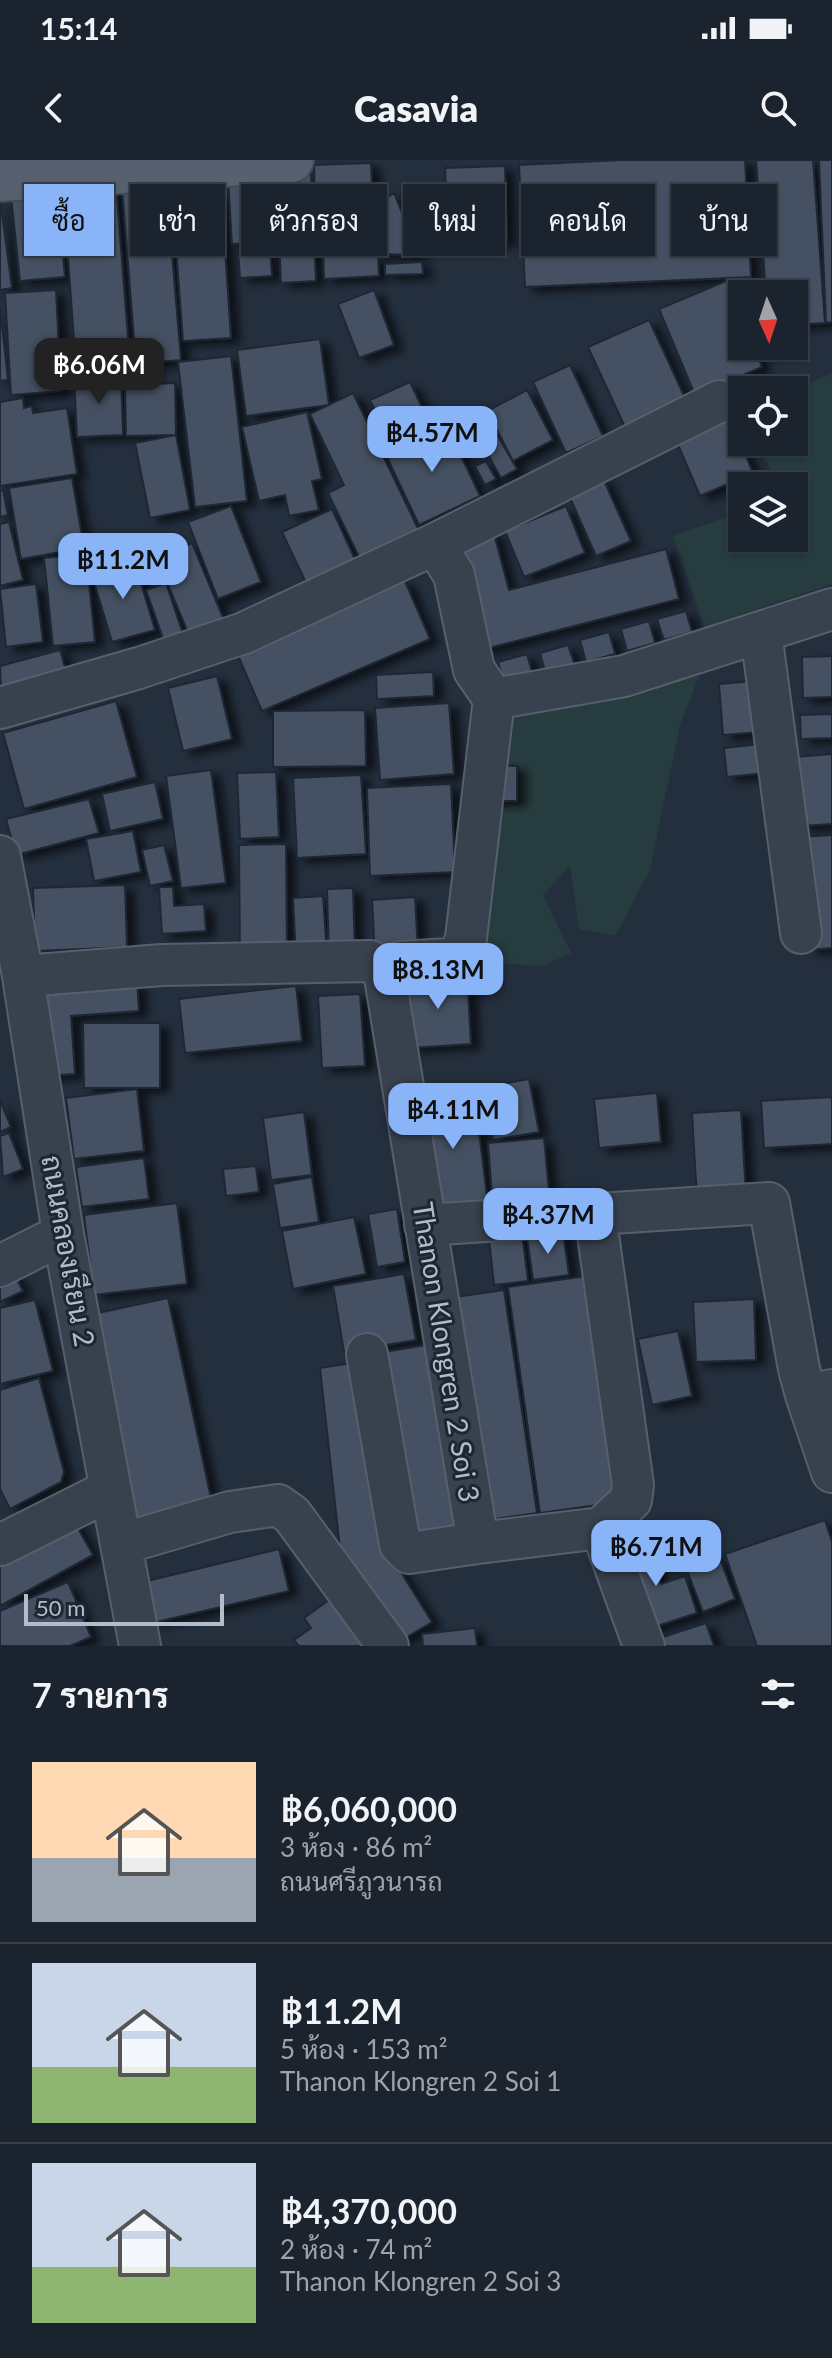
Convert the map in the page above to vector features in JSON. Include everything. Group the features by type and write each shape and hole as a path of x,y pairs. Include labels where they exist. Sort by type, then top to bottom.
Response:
{"main road":[{"path":"0,179 291,160"}],"street":[{"path":"0,708 139,668 244,633 435,544 720,401"},
{"path":"401,962 448,959 461,953 466,938 494,699 474,670 454,575 435,544"},
{"path":"494,699 624,676 832,609"},
{"path":"761,633 801,933"},
{"name":"ถนนคลองเรียน 2","path":"0,856 23,976 16,1034 63,1234 140,1646"},
{"name":"Thanon Klongren 2 Soi 3","path":"23,976 162,965 370,961 384,971 478,1543"},
{"path":"425,1225 769,1203 819,1392 832,1472"},
{"path":"367,1354 400,1544 409,1553 601,1528 631,1500 633,1485 595,1213"},
{"path":"0,1266 63,1234"},
{"path":"0,1545 110,1490"},
{"path":"121,1544 230,1512 278,1505 292,1515 388,1646"},
{"path":"601,1528 644,1646"}],"green space":[{"path":"832,373 832,584 704,627 673,536 728,517 728,552 808,552 808,472 771,472 765,456 808,456 808,384"},
{"path":"699,676 680,725 650,870 615,936 579,929 570,866 543,895 571,953 543,966 471,962 492,810 520,805 520,766 501,762 504,720"}],"building":[{"path":"621,160 745,160 746,184 671,184 671,256 750,256 751,277 525,287 523,256 655,256 655,184 521,184 521,206 519,165"},
{"path":"756,160 813,160 825,323 808,324 808,280 765,280 763,256 777,256 777,184 758,184"},
{"path":"819,160 832,160 832,322 826,323"},
{"path":"371,163 372,184 315,184 314,165"},
{"path":"505,166 507,242 505,184 446,184 445,168"},
{"path":"311,174 311,184 276,184 276,175"},
{"path":"271,176 271,184 241,184 241,244 232,244 228,179"},
{"path":"114,185 130,363 76,367 68,256 114,256"},
{"path":"130,187 130,256 172,256 181,360 136,364 122,188"},
{"path":"394,193 403,215 403,255 387,254 387,198"},
{"path":"24,195 24,256 63,256 65,277 20,281 11,196"},
{"path":"0,199 12,288 0,290"},
{"path":"225,249 231,338 183,341 177,256 225,256"},
{"path":"238,250 241,250 241,256 271,256 272,276 240,278"},
{"path":"280,256 315,256 316,281 281,283"},
{"path":"323,256 378,256 379,276 324,279"},
{"path":"422,262 423,274 385,275 385,264"},
{"path":"726,281 728,360 759,360 762,367 740,376 728,376 728,381 695,395 659,309"},
{"path":"56,290 61,391 11,395 5,293"},
{"path":"374,290 394,345 359,358 338,304"},
{"path":"0,307 8,380 0,381"},
{"path":"649,320 686,400 625,427 588,347"},
{"path":"320,339 329,405 246,416 237,350"},
{"path":"231,356 247,501 195,507 178,362"},
{"path":"570,365 603,436 566,453 533,382"},
{"path":"121,375 123,435 77,437 74,377"},
{"path":"410,382 426,416 386,434 370,400"},
{"path":"175,383 176,435 126,436 125,385"},
{"path":"527,390 553,440 513,461 487,411"},
{"path":"353,393 422,537 363,565 328,493 344,485 310,414"},
{"path":"23,398 24,408 32,406 33,413 67,408 77,474 0,486 0,402"},
{"path":"481,407 517,469 501,478 466,415"},
{"path":"727,411 728,456 746,456 753,472 728,472 728,484 700,496 673,433"},
{"path":"307,412 322,479 312,481 319,510 289,516 285,495 259,501 242,427"},
{"path":"446,424 480,496 419,525 385,453"},
{"path":"176,435 190,510 150,518 135,443"},
{"path":"486,461 496,479 485,485 475,466"},
{"path":"602,476 631,541 596,556 567,491"},
{"path":"72,478 84,548 21,559 9,488"},
{"path":"3,490 8,515 0,517 0,491"},
{"path":"231,506 261,582 218,599 188,522"},
{"path":"566,506 585,553 524,577 505,531"},
{"path":"332,509 357,564 308,587 282,532"},
{"path":"9,522 23,580 0,586 0,524"},
{"path":"493,530 509,590 666,549 679,599 481,650 453,540"},
{"path":"192,543 224,620 189,635 157,558"},
{"path":"86,554 95,642 53,646 44,558"},
{"path":"134,560 155,630 112,642 91,572"},
{"path":"404,579 430,639 262,711 236,651"},
{"path":"166,583 183,634 164,641 146,590"},
{"path":"36,584 43,642 6,647 0,589"},
{"path":"686,611 692,632 664,640 657,619"},
{"path":"649,621 655,643 627,651 621,629"},
{"path":"609,632 615,654 586,662 580,640"},
{"path":"568,645 575,666 546,675 540,653"},
{"path":"60,650 67,674 1,692 0,666"},
{"path":"527,654 533,676 504,684 498,662"},
{"path":"832,656 832,697 803,698 802,657"},
{"path":"433,672 434,696 377,699 376,675"},
{"path":"217,676 232,739 183,751 168,688"},
{"path":"754,681 759,732 723,735 719,684"},
{"path":"116,701 137,777 24,809 3,733"},
{"path":"449,703 454,774 380,780 375,708"},
{"path":"365,710 366,766 273,767 273,711"},
{"path":"832,714 832,738 801,739 800,715"},
{"path":"762,744 765,773 727,777 724,748"},
{"path":"832,754 832,824 799,826 795,757"},
{"path":"489,765 517,766 517,801 488,801"},
{"path":"211,770 226,883 181,888 166,776"},
{"path":"276,772 279,837 240,839 237,773"},
{"path":"361,775 366,854 297,858 293,778"},
{"path":"155,782 163,819 110,831 102,794"},
{"path":"451,784 455,872 370,876 367,788"},
{"path":"89,799 99,833 16,855 6,819"},
{"path":"133,831 141,872 94,881 86,839"},
{"path":"832,835 832,948 809,950 800,837"},
{"path":"286,844 287,959 240,960 239,845"},
{"path":"164,845 173,881 150,886 142,850"},
{"path":"125,885 127,947 35,951 33,888"},
{"path":"159,887 173,887 174,906 204,904 206,931 162,934"},
{"path":"353,888 355,955 329,955 327,889"},
{"path":"323,896 327,956 296,958 293,898"},
{"path":"415,897 418,953 375,956 372,900"},
{"path":"467,974 471,1044 410,1048 406,978"},
{"path":"137,982 139,1011 71,1016 75,1074 47,1076 40,989"},
{"path":"296,986 302,1041 185,1053 179,999"},
{"path":"360,994 365,1066 322,1068 318,996"},
{"path":"83,1023 160,1023 160,1088 84,1088"},
{"path":"529,1079 539,1132 493,1140 484,1087"},
{"path":"137,1089 144,1151 74,1159 66,1098"},
{"path":"474,1091 488,1205 432,1211 419,1098"},
{"path":"657,1093 661,1142 599,1148 594,1099"},
{"path":"832,1097 832,1144 764,1148 761,1101"},
{"path":"0,1100 11,1127 0,1132"},
{"path":"741,1110 746,1197 697,1199 692,1113"},
{"path":"304,1112 312,1175 271,1180 263,1118"},
{"path":"9,1133 23,1169 3,1177 0,1136"},
{"path":"544,1138 550,1203 493,1208 488,1143"},
{"path":"144,1158 149,1199 82,1207 76,1167"},
{"path":"256,1166 259,1192 226,1196 223,1169"},
{"path":"312,1177 319,1222 280,1228 273,1184"},
{"path":"177,1203 187,1284 94,1295 84,1215"},
{"path":"397,1209 405,1262 377,1267 368,1214"},
{"path":"354,1217 366,1274 293,1289 282,1231"},
{"path":"521,1226 528,1281 494,1285 488,1230"},
{"path":"563,1232 569,1275 533,1280 527,1237"},
{"path":"11,1268 23,1291 0,1302 0,1273"},
{"path":"404,1274 416,1340 344,1352 333,1286"},
{"path":"587,1276 619,1502 540,1513 508,1287"},
{"path":"504,1290 537,1513 488,1520 455,1297"},
{"path":"168,1298 212,1503 136,1519 93,1314"},
{"path":"754,1299 756,1360 696,1362 693,1302"},
{"path":"35,1300 53,1371 0,1384 0,1308"},
{"path":"678,1331 692,1396 652,1405 638,1339"},
{"path":"427,1345 458,1532 402,1541 371,1354"},
{"path":"364,1361 392,1558 432,1622 395,1644 341,1558 320,1368"},
{"path":"39,1378 64,1472 61,1482 10,1509 0,1489 0,1390"},
{"path":"70,1514 93,1555 0,1606 0,1552"},
{"path":"825,1520 832,1542 832,1646 757,1646 725,1554"},
{"path":"646,1539 661,1584 685,1576 697,1613 648,1629 620,1547"},
{"path":"279,1549 289,1591 152,1623 143,1582"},
{"path":"719,1556 735,1599 703,1612 686,1568"},
{"path":"68,1582 91,1637 70,1646 0,1646 0,1611"},
{"path":"329,1600 363,1646 299,1646 294,1640 311,1628 304,1618"},
{"path":"706,1623 714,1646 653,1646 651,1641"},
{"path":"475,1628 477,1646 423,1646 422,1634"}]}
